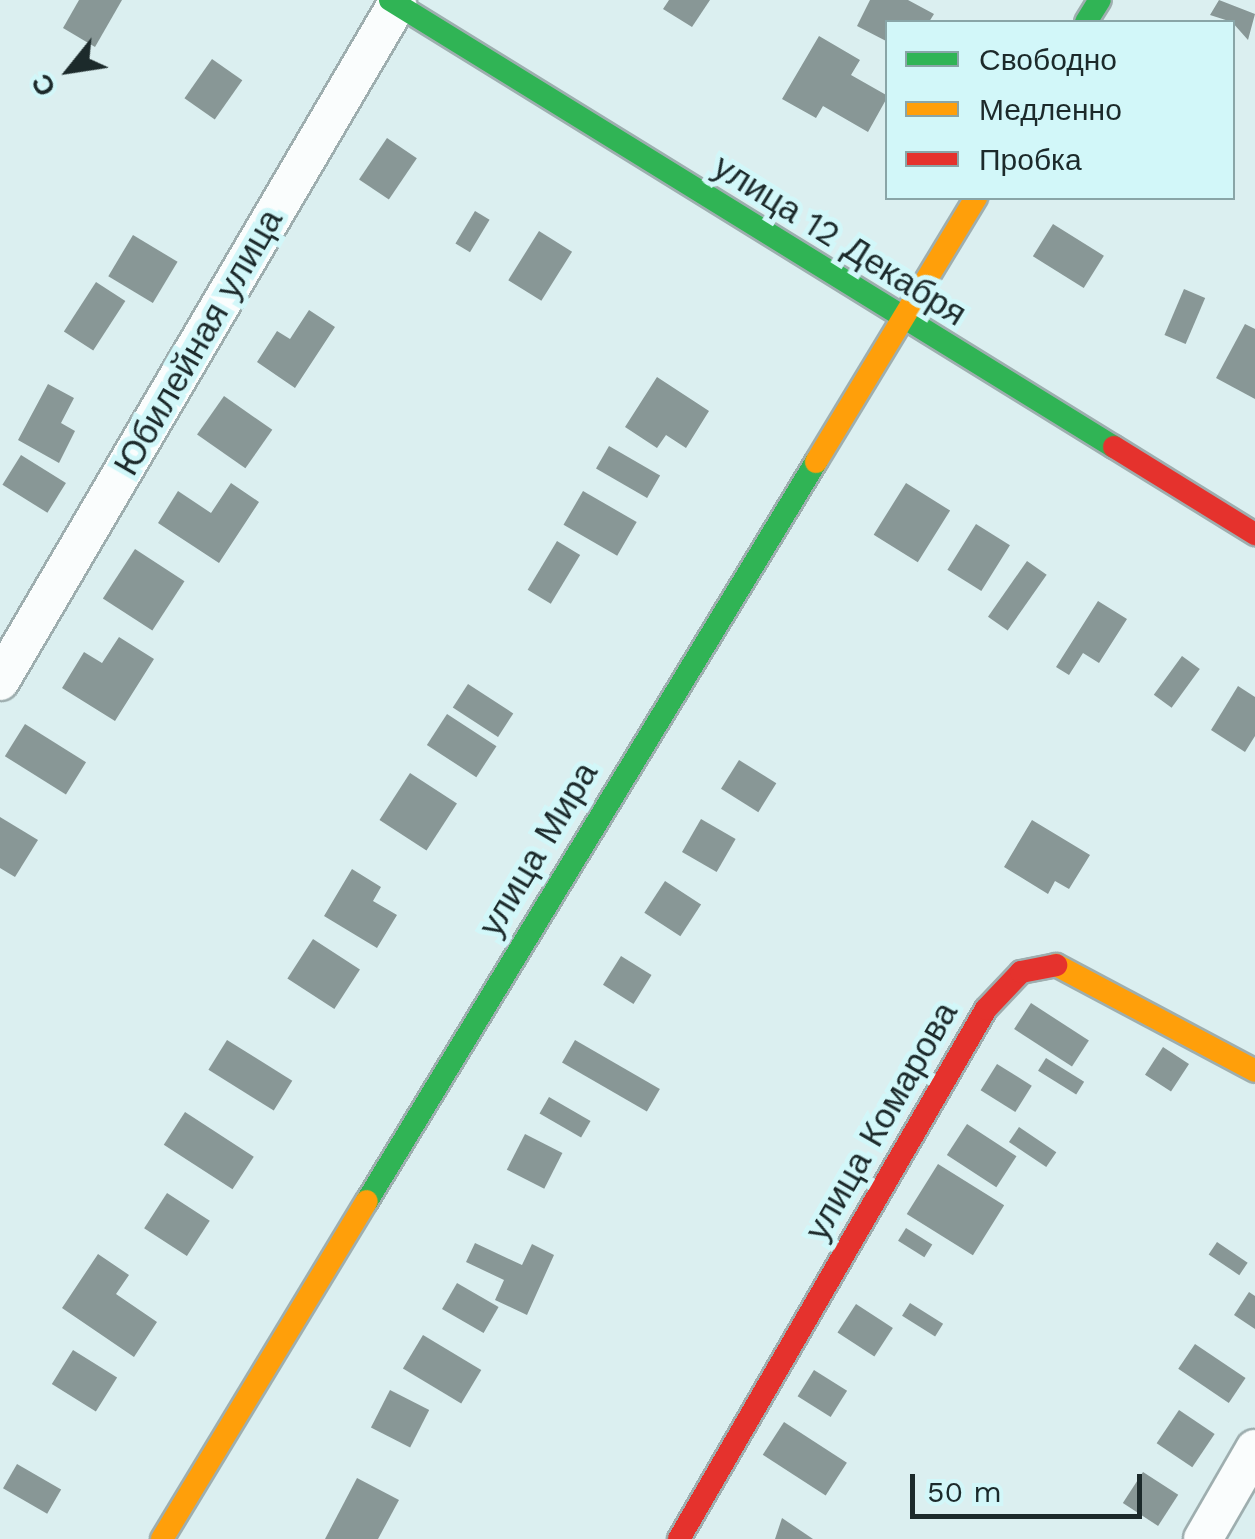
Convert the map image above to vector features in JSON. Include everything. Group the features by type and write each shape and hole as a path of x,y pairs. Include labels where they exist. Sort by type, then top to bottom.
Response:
{"street":[{"name":"улица 12 Декабря","path":"394,2 900,320 1255,534"},
{"name":"Юбилейная улица","path":"0,681 394,2"},
{"name":"улица Мира","path":"162,1539 975,200"},
{"name":"улица Комарова","path":"678,1539 986,1008 1021,972 1063,964 1255,1071"},
{"path":"1203,1539 1255,1449"}],"building":[{"path":"79,0 122,0 95,47 63,28"},
{"path":"669,0 710,0 692,27 663,9"},
{"path":"870,0 908,0 934,14 930,20 885,20 885,40 857,26"},
{"path":"1219,0 1255,14 1248,40 1235,20 1210,15"},
{"path":"819,36 860,60 851,75 885,94 868,132 823,106 816,118 782,99"},
{"path":"212,59 242,80 215,120 184,98"},
{"path":"387,138 417,158 389,200 359,179"},
{"path":"475,211 490,220 470,252 455,244"},
{"path":"1053,224 1104,256 1084,288 1033,256"},
{"path":"539,231 572,252 541,301 508,280"},
{"path":"133,235 178,262 153,303 108,276"},
{"path":"96,282 125,301 93,351 64,331"},
{"path":"1184,289 1205,298 1186,344 1164,335"},
{"path":"309,310 335,327 295,388 257,362 277,331 290,339"},
{"path":"1245,324 1255,329 1255,399 1216,378"},
{"path":"657,377 709,411 686,448 666,435 657,448 625,427"},
{"path":"48,384 74,398 61,423 75,431 59,463 18,440"},
{"path":"224,396 272,430 245,468 197,435"},
{"path":"609,446 660,476 647,498 596,469"},
{"path":"21,455 66,483 47,513 2,485"},
{"path":"231,483 259,502 219,563 158,523 178,491 211,513"},
{"path":"906,483 950,511 918,562 874,535"},
{"path":"583,491 637,522 617,556 564,525"},
{"path":"976,524 1010,545 981,591 947,570"},
{"path":"557,541 580,555 551,604 528,590"},
{"path":"135,549 184,581 152,631 103,598"},
{"path":"1027,561 1047,575 1008,630 988,617"},
{"path":"1098,601 1127,619 1099,663 1083,653 1069,675 1056,667"},
{"path":"119,637 154,659 115,721 62,688 84,652 102,663"},
{"path":"1182,656 1200,669 1172,708 1154,695"},
{"path":"468,684 513,713 498,737 453,707"},
{"path":"1238,686 1255,697 1255,736 1245,752 1211,730"},
{"path":"447,714 496,746 476,777 427,745"},
{"path":"25,724 86,762 66,794 5,756"},
{"path":"739,760 776,783 758,812 721,789"},
{"path":"410,773 457,803 426,850 380,820"},
{"path":"0,817 38,840 15,877 0,868"},
{"path":"701,819 736,839 717,872 682,852"},
{"path":"1032,820 1090,855 1069,889 1055,881 1048,894 1004,867"},
{"path":"352,869 381,887 373,901 397,915 377,948 324,916"},
{"path":"665,881 701,904 680,936 644,913"},
{"path":"313,939 360,969 334,1009 287,978"},
{"path":"621,956 652,975 634,1004 603,985"},
{"path":"1031,1003 1089,1041 1072,1067 1014,1029"},
{"path":"227,1040 292,1081 274,1110 208,1070"},
{"path":"575,1040 660,1089 647,1112 562,1063"},
{"path":"1163,1047 1189,1064 1171,1092 1145,1075"},
{"path":"1046,1058 1084,1082 1076,1095 1038,1071"},
{"path":"997,1064 1032,1086 1015,1112 981,1090"},
{"path":"549,1097 591,1121 581,1137 540,1113"},
{"path":"185,1112 254,1157 233,1189 164,1145"},
{"path":"967,1124 1016,1156 996,1187 947,1155"},
{"path":"1019,1127 1056,1152 1046,1167 1009,1142"},
{"path":"525,1134 562,1153 544,1189 507,1170"},
{"path":"938,1164 1004,1205 973,1255 907,1214"},
{"path":"167,1193 210,1221 187,1256 144,1228"},
{"path":"906,1228 932,1244 924,1257 898,1241"},
{"path":"1217,1242 1248,1263 1239,1275 1209,1254"},
{"path":"475,1243 522,1265 532,1244 554,1255 527,1315 495,1300 504,1280 466,1262"},
{"path":"98,1254 129,1275 116,1294 157,1322 134,1357 62,1308"},
{"path":"457,1283 499,1307 484,1333 442,1309"},
{"path":"1249,1292 1255,1296 1255,1329 1234,1315"},
{"path":"910,1303 943,1324 935,1336 902,1316"},
{"path":"856,1304 893,1328 874,1356 837,1333"},
{"path":"423,1335 481,1370 461,1403 403,1368"},
{"path":"1195,1344 1246,1378 1229,1403 1178,1369"},
{"path":"73,1350 117,1378 96,1411 52,1384"},
{"path":"814,1370 847,1391 831,1417 798,1396"},
{"path":"390,1390 429,1410 410,1447 371,1427"},
{"path":"1179,1410 1215,1434 1192,1467 1157,1443"},
{"path":"784,1422 847,1463 826,1496 763,1455"},
{"path":"17,1464 61,1490 47,1514 3,1488"},
{"path":"1143,1472 1178,1495 1158,1526 1123,1503"},
{"path":"357,1478 399,1500 378,1539 325,1539"},
{"path":"782,1518 813,1539 775,1539"}],"traffic: fast":[{"path":"390,0 1114,447"},
{"path":"1087,20 1100,0"},
{"path":"367,1201 816,462"}],"traffic: slow":[{"path":"816,462 975,200"},
{"path":"1056,965 1255,1071"},
{"path":"162,1539 367,1201"}],"traffic: jam":[{"path":"1114,447 1255,534"},
{"path":"679,1539 986,1009 1021,972 1056,965"}]}
